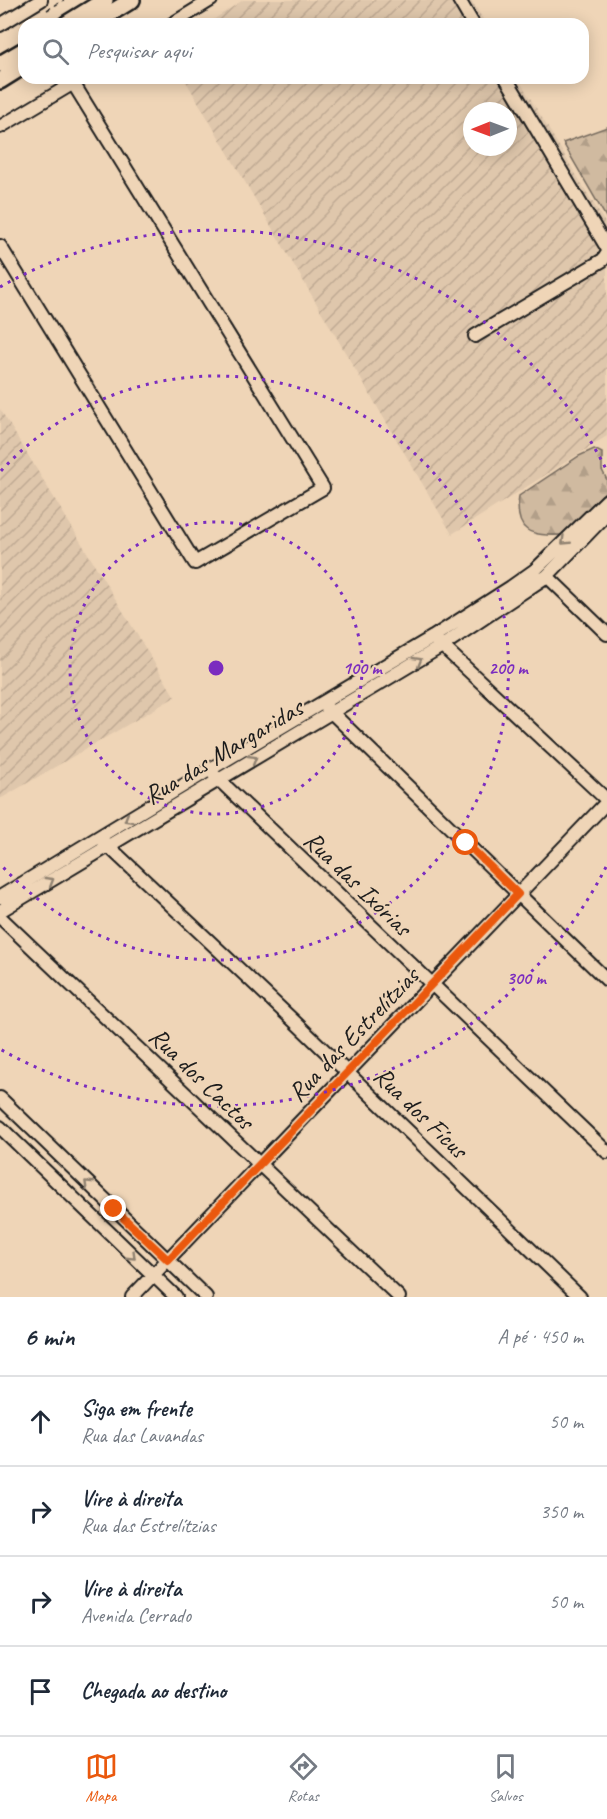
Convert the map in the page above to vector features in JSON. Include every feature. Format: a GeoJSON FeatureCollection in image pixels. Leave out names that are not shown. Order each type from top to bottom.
{"type":"FeatureCollection","features":[{"type":"Feature","properties":{"kind":"main road"},"geometry":{"type":"LineString","coordinates":[[87,12],[105,0]]}},
{"type":"Feature","properties":{"kind":"main road"},"geometry":{"type":"LineString","coordinates":[[87,12],[132,0]]}},
{"type":"Feature","properties":{"kind":"main road"},"geometry":{"type":"LineString","coordinates":[[0,64],[18,54]]}},
{"type":"Feature","properties":{"kind":"main road"},"geometry":{"type":"LineString","coordinates":[[0,81],[18,70]]}},
{"type":"Feature","properties":{"kind":"street"},"geometry":{"type":"LineString","coordinates":[[0,25],[41,0]]}},
{"type":"Feature","properties":{"kind":"street"},"geometry":{"type":"LineString","coordinates":[[182,18],[211,0]]}},
{"type":"Feature","properties":{"kind":"street"},"geometry":{"type":"LineString","coordinates":[[459,0],[470,18]]}},
{"type":"Feature","properties":{"kind":"street"},"geometry":{"type":"LineString","coordinates":[[0,127],[73,84]]}},
{"type":"Feature","properties":{"kind":"street"},"geometry":{"type":"LineString","coordinates":[[0,246],[195,563],[323,488],[80,84]]}},
{"type":"Feature","properties":{"kind":"street"},"geometry":{"type":"LineString","coordinates":[[510,84],[607,248]]}},
{"type":"Feature","properties":{"kind":"street"},"geometry":{"type":"LineString","coordinates":[[476,336],[603,260],[607,254]]}},
{"type":"Feature","properties":{"kind":"street","name":"Rua das Margaridas"},"geometry":{"type":"LineString","coordinates":[[0,911],[209,770],[433,637],[511,587],[535,570],[607,500]]}},
{"type":"Feature","properties":{"kind":"street","name":"Rua das Margaridas"},"geometry":{"type":"LineString","coordinates":[[0,897],[219,780],[442,646],[547,576],[607,514]]}},
{"type":"Feature","properties":{"kind":"street"},"geometry":{"type":"LineString","coordinates":[[547,576],[607,634]]}},
{"type":"Feature","properties":{"kind":"street"},"geometry":{"type":"LineString","coordinates":[[433,637],[607,801]]}},
{"type":"Feature","properties":{"kind":"street"},"geometry":{"type":"LineString","coordinates":[[322,702],[607,980]]}},
{"type":"Feature","properties":{"kind":"street","name":"Rua das Ixórias"},"geometry":{"type":"LineString","coordinates":[[209,770],[607,1152]]}},
{"type":"Feature","properties":{"kind":"street","name":"Rua das Estrelítzias"},"geometry":{"type":"LineString","coordinates":[[132,1297],[607,801]]}},
{"type":"Feature","properties":{"kind":"street","name":"Rua dos Fícus"},"geometry":{"type":"LineString","coordinates":[[104,842],[580,1297]]}},
{"type":"Feature","properties":{"kind":"street","name":"Rua dos Cactos"},"geometry":{"type":"LineString","coordinates":[[0,916],[399,1297]]}},
{"type":"Feature","properties":{"kind":"street"},"geometry":{"type":"LineString","coordinates":[[0,1098],[206,1297]]}},
{"type":"Feature","properties":{"kind":"street"},"geometry":{"type":"LineString","coordinates":[[0,1127],[176,1297]]}},
{"type":"Feature","properties":{"kind":"shaded area"},"geometry":{"type":"Polygon","coordinates":[[[243,0],[471,0],[482,18],[216,18],[243,0]]]}},
{"type":"Feature","properties":{"kind":"shaded area"},"geometry":{"type":"Polygon","coordinates":[[[188,84],[522,84],[607,226],[607,436],[452,534],[188,84]]]}},
{"type":"Feature","properties":{"kind":"shaded area"},"geometry":{"type":"Polygon","coordinates":[[[0,409],[175,697],[0,799],[0,409]]]}},
{"type":"Feature","properties":{"kind":"green space"},"geometry":{"type":"Polygon","coordinates":[[[607,127],[607,219],[563,143],[607,127]]]}},
{"type":"Feature","properties":{"kind":"green space"},"geometry":{"type":"Polygon","coordinates":[[[594,449],[602,453],[602,470],[607,480],[607,490],[562,535],[542,535],[527,530],[519,518],[519,496],[579,456],[594,449]]]}},
{"type":"Feature","properties":{"kind":"route"},"geometry":{"type":"LineString","coordinates":[[114,1209],[168,1260],[518,894],[466,843]]}}]}
